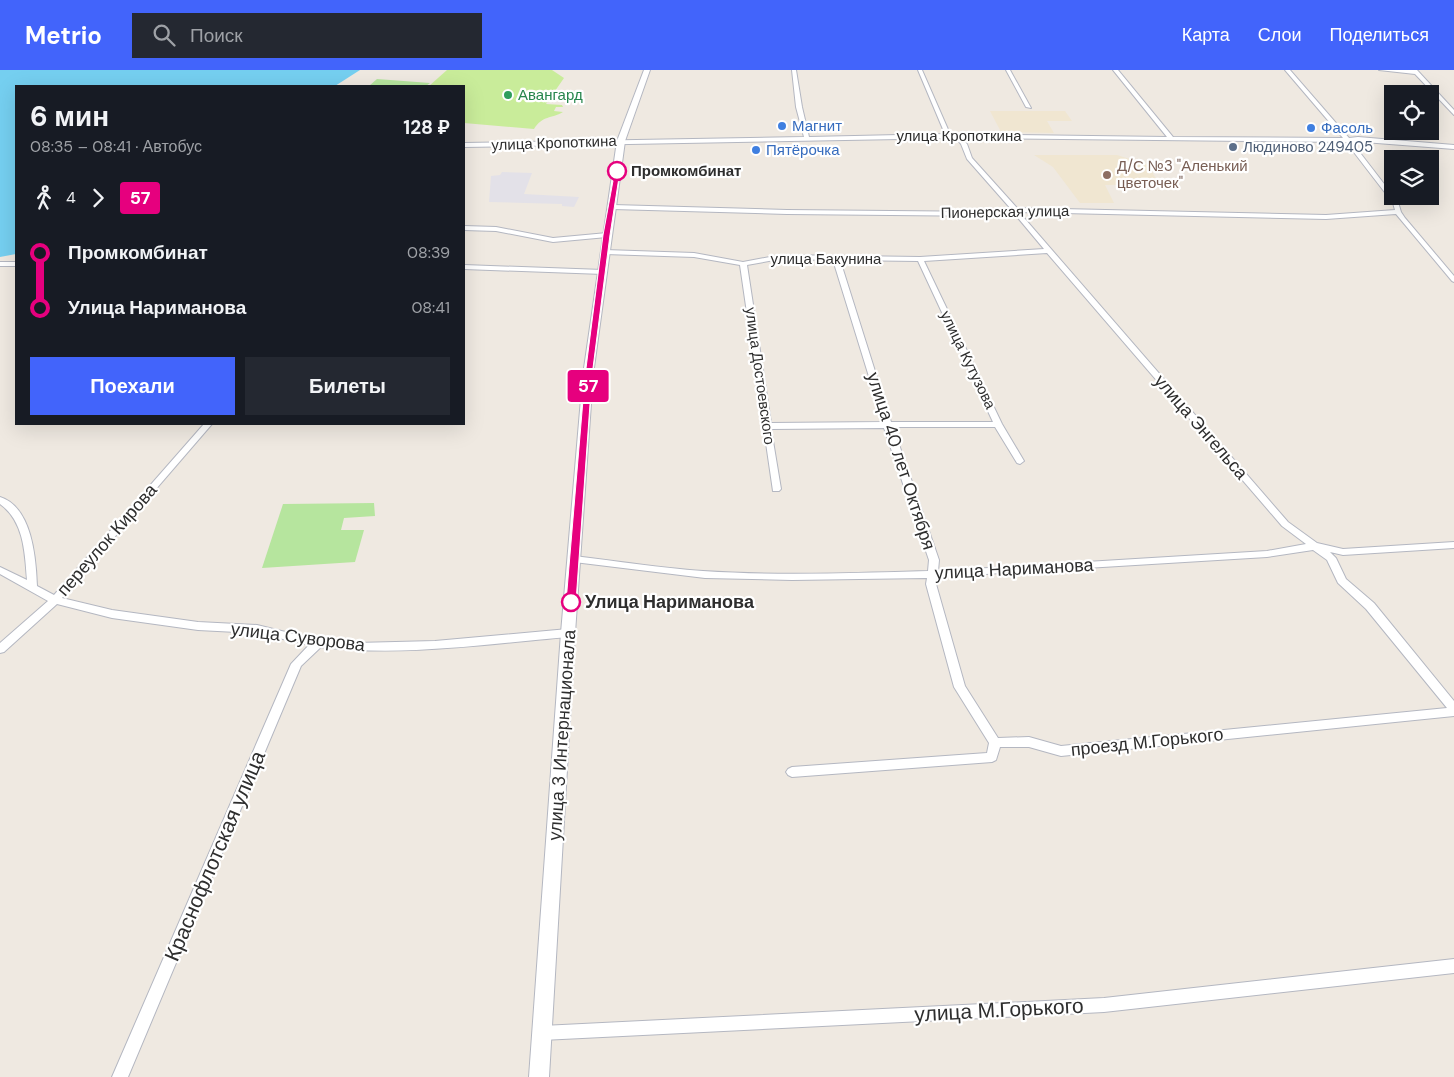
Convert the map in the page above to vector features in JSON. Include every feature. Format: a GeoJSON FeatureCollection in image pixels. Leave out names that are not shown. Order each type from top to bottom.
{"type":"FeatureCollection","features":[{"type":"Feature","properties":{"kind":"street","name":"улица 3 Интернационала"},"geometry":{"type":"LineString","coordinates":[[539,1077],[568,633],[588,376],[621,141],[647,70]]}},
{"type":"Feature","properties":{"kind":"street"},"geometry":{"type":"LineString","coordinates":[[794,70],[799,107],[806,138]]}},
{"type":"Feature","properties":{"kind":"street","name":"улица Энгельса"},"geometry":{"type":"LineString","coordinates":[[920,70],[952,136],[964,144],[968,158],[1016,210],[1017,214],[1285,524],[1331,558],[1342,581],[1370,606],[1454,711]]}},
{"type":"Feature","properties":{"kind":"street"},"geometry":{"type":"LineString","coordinates":[[1008,70],[1029,107]]}},
{"type":"Feature","properties":{"kind":"street"},"geometry":{"type":"LineString","coordinates":[[1115,70],[1171,138]]}},
{"type":"Feature","properties":{"kind":"street"},"geometry":{"type":"LineString","coordinates":[[1287,70],[1331,119],[1396,203],[1398,212],[1454,280]]}},
{"type":"Feature","properties":{"kind":"street"},"geometry":{"type":"LineString","coordinates":[[1381,70],[1416,71],[1454,113]]}},
{"type":"Feature","properties":{"kind":"street","name":"улица Кропоткина"},"geometry":{"type":"LineString","coordinates":[[465,145],[952,136],[1358,139],[1454,147]]}},
{"type":"Feature","properties":{"kind":"street","name":"Пионерская улица"},"geometry":{"type":"LineString","coordinates":[[612,207],[846,213],[994,214],[1016,210],[1326,217],[1398,212]]}},
{"type":"Feature","properties":{"kind":"street"},"geometry":{"type":"LineString","coordinates":[[465,228],[496,229],[553,240],[607,235]]}},
{"type":"Feature","properties":{"kind":"street","name":"улица Бакунина"},"geometry":{"type":"LineString","coordinates":[[605,252],[694,255],[743,264],[780,257],[920,259],[1049,251]]}},
{"type":"Feature","properties":{"kind":"street","name":"улица 40 лет Октября"},"geometry":{"type":"LineString","coordinates":[[836,259],[888,426],[934,560],[930,574],[930,584],[960,687],[995,743]]}},
{"type":"Feature","properties":{"kind":"street","name":"улица Кутузова"},"geometry":{"type":"LineString","coordinates":[[920,259],[998,424],[1020,461]]}},
{"type":"Feature","properties":{"kind":"street"},"geometry":{"type":"LineString","coordinates":[[0,264],[15,264]]}},
{"type":"Feature","properties":{"kind":"street","name":"улица Достоевского"},"geometry":{"type":"LineString","coordinates":[[743,264],[776,489]]}},
{"type":"Feature","properties":{"kind":"street"},"geometry":{"type":"LineString","coordinates":[[465,267],[603,272]]}},
{"type":"Feature","properties":{"kind":"street"},"geometry":{"type":"LineString","coordinates":[[768,426],[998,424]]}},
{"type":"Feature","properties":{"kind":"street","name":"переулок Кирова"},"geometry":{"type":"LineString","coordinates":[[0,650],[55,600],[207,425]]}},
{"type":"Feature","properties":{"kind":"street"},"geometry":{"type":"LineString","coordinates":[[0,500],[8,504],[22,523],[32,578],[32,588]]}},
{"type":"Feature","properties":{"kind":"street","name":"улица Нариманова"},"geometry":{"type":"LineString","coordinates":[[574,559],[723,575],[846,576],[930,574],[1267,554],[1316,546],[1343,552],[1454,545]]}},
{"type":"Feature","properties":{"kind":"street","name":"улица Суворова"},"geometry":{"type":"LineString","coordinates":[[0,570],[55,600],[112,614],[198,626],[257,629],[306,641],[356,647],[394,647],[568,633]]}},
{"type":"Feature","properties":{"kind":"street","name":"Краснофлотская улица"},"geometry":{"type":"LineString","coordinates":[[120,1077],[296,664],[319,642]]}},
{"type":"Feature","properties":{"kind":"street","name":"проезд М.Горького"},"geometry":{"type":"LineString","coordinates":[[995,743],[1029,742],[1061,751],[1454,711]]}},
{"type":"Feature","properties":{"kind":"street"},"geometry":{"type":"LineString","coordinates":[[792,772],[992,757],[995,743]]}},
{"type":"Feature","properties":{"kind":"street","name":"улица М.Горького"},"geometry":{"type":"LineString","coordinates":[[542,1033],[1104,1005],[1454,966]]}},
{"type":"Feature","properties":{"kind":"shaded area"},"geometry":{"type":"Polygon","coordinates":[[[990,111],[1065,111],[1072,121],[1047,121],[1054,133],[1001,132],[990,111]]]}},
{"type":"Feature","properties":{"kind":"shaded area","name":"Д/С №3 \"Аленький цветочек\""},"geometry":{"type":"Polygon","coordinates":[[[1034,155],[1117,155],[1148,165],[1159,184],[1105,185],[1114,203],[1080,203],[1053,167],[1034,155]]]}},
{"type":"Feature","properties":{"kind":"shaded area"},"geometry":{"type":"Polygon","coordinates":[[[502,172],[532,173],[524,194],[579,197],[574,207],[562,206],[562,204],[489,202],[491,176],[500,175],[502,172]]]}},
{"type":"Feature","properties":{"kind":"green space","name":"Авангард"},"geometry":{"type":"Polygon","coordinates":[[[447,70],[552,70],[564,78],[546,104],[562,105],[563,107],[556,107],[554,111],[563,112],[544,119],[534,129],[465,123],[465,85],[430,85],[447,70]]]}},
{"type":"Feature","properties":{"kind":"green space"},"geometry":{"type":"Polygon","coordinates":[[[377,79],[430,83],[427,85],[370,85],[377,79]]]}},
{"type":"Feature","properties":{"kind":"green space"},"geometry":{"type":"Polygon","coordinates":[[[374,503],[375,516],[344,518],[341,530],[364,530],[355,562],[262,568],[283,504],[374,503]]]}},
{"type":"Feature","properties":{"kind":"water"},"geometry":{"type":"Polygon","coordinates":[[[0,70],[360,70],[337,85],[15,85],[15,254],[0,257],[0,70]]]}},
{"type":"Feature","properties":{"kind":"bus line","name":"57"},"geometry":{"type":"LineString","coordinates":[[571,602],[588,376],[617,171]]}},
{"type":"Feature","properties":{"kind":"place","name":"Авангард"},"geometry":{"type":"Point","coordinates":[508,95]}},
{"type":"Feature","properties":{"kind":"place","name":"Магнит"},"geometry":{"type":"Point","coordinates":[782,126]}},
{"type":"Feature","properties":{"kind":"place","name":"Фасоль"},"geometry":{"type":"Point","coordinates":[1311,128]}},
{"type":"Feature","properties":{"kind":"place","name":"Людиново 249405"},"geometry":{"type":"Point","coordinates":[1233,147]}},
{"type":"Feature","properties":{"kind":"place","name":"Пятёрочка"},"geometry":{"type":"Point","coordinates":[756,150]}},
{"type":"Feature","properties":{"kind":"place","name":"Промкомбинат"},"geometry":{"type":"Point","coordinates":[617,171]}},
{"type":"Feature","properties":{"kind":"place","name":"Д/С №3 \"Аленький цветочек\""},"geometry":{"type":"Point","coordinates":[1107,175]}},
{"type":"Feature","properties":{"kind":"place","name":"Улица Нариманова"},"geometry":{"type":"Point","coordinates":[571,602]}}]}
